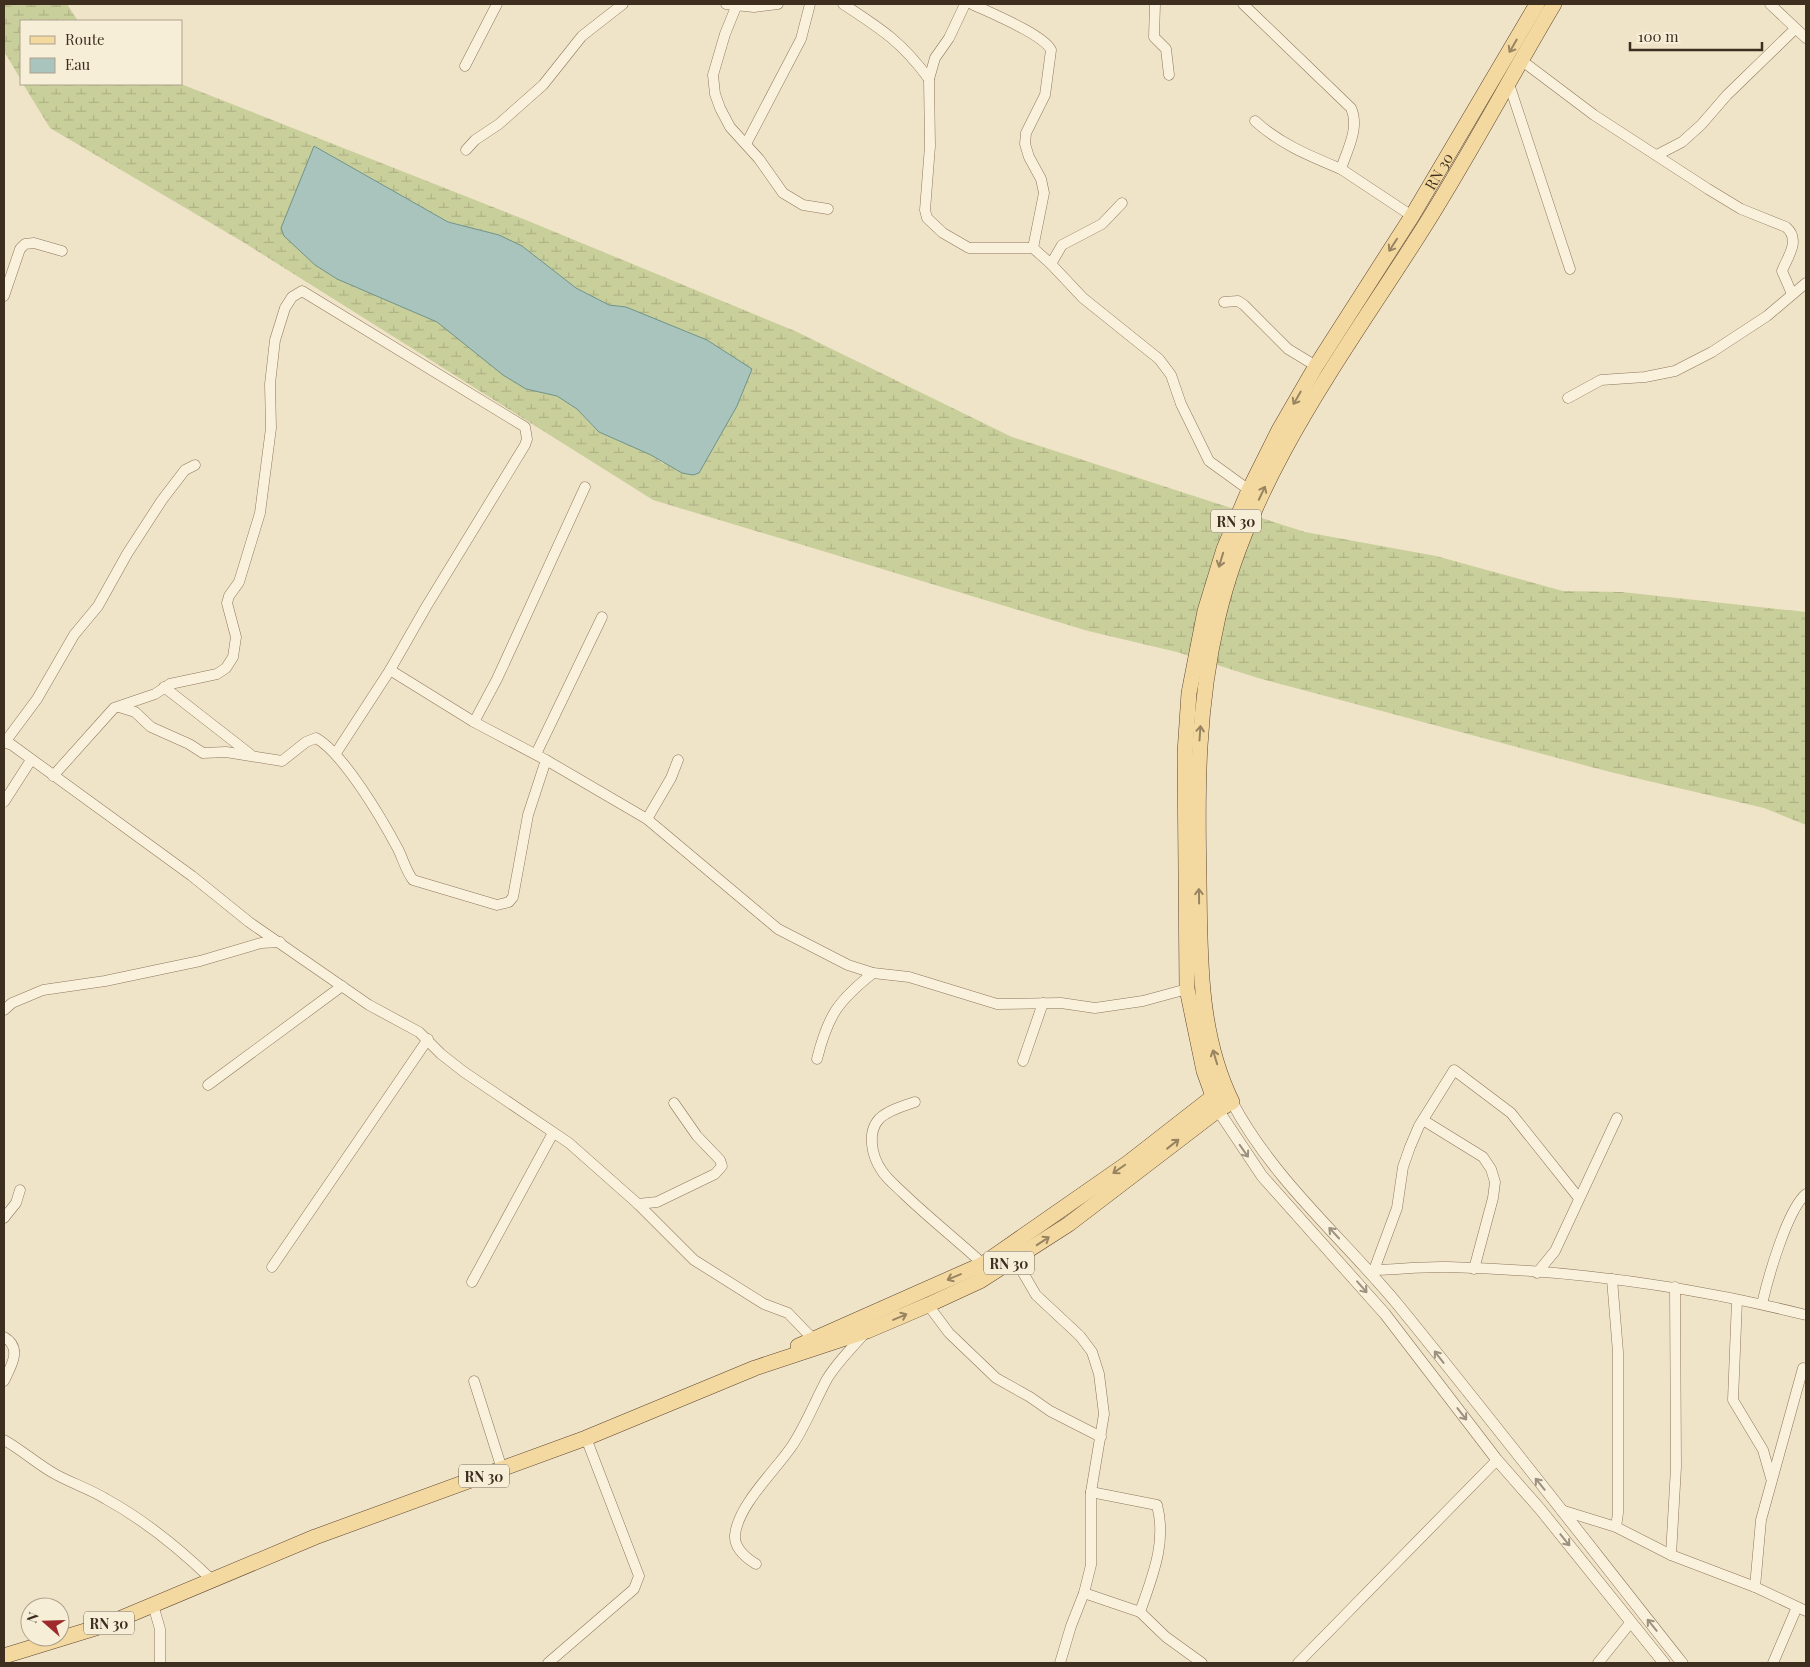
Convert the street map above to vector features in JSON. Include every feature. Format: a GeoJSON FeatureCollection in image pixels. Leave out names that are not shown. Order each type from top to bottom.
{"type":"FeatureCollection","features":[{"type":"Feature","properties":{"kind":"main road","name":"RN 30"},"geometry":{"type":"LineString","coordinates":[[1222,1099],[1204,1072],[1187,989],[1185,753],[1189,693],[1208,602],[1224,549],[1249,490],[1279,430],[1316,366],[1412,216],[1537,4]]}},
{"type":"Feature","properties":{"kind":"main road","name":"RN 30"},"geometry":{"type":"LineString","coordinates":[[1222,1099],[1201,986],[1198,753],[1202,696],[1219,614],[1237,554],[1261,494],[1290,437],[1427,222],[1554,4]]}},
{"type":"Feature","properties":{"kind":"main road","name":"RN 30"},"geometry":{"type":"LineString","coordinates":[[4,1656],[105,1625],[315,1537],[586,1438],[755,1368],[867,1331],[928,1305],[980,1281],[1069,1224],[1222,1099]]}},
{"type":"Feature","properties":{"kind":"main road","name":"RN 30"},"geometry":{"type":"LineString","coordinates":[[755,1368],[812,1338],[983,1264],[1128,1162],[1222,1099]]}},
{"type":"Feature","properties":{"kind":"street"},"geometry":{"type":"LineString","coordinates":[[465,66],[497,4]]}},
{"type":"Feature","properties":{"kind":"street"},"geometry":{"type":"LineString","coordinates":[[466,150],[475,140],[499,124],[543,85],[582,36],[623,4]]}},
{"type":"Feature","properties":{"kind":"street"},"geometry":{"type":"LineString","coordinates":[[778,4],[754,7],[731,5],[713,86],[720,108],[730,127],[746,144],[783,193],[803,204],[828,209]]}},
{"type":"Feature","properties":{"kind":"street"},"geometry":{"type":"LineString","coordinates":[[746,144],[802,39],[810,4]]}},
{"type":"Feature","properties":{"kind":"street"},"geometry":{"type":"LineString","coordinates":[[843,4],[886,32],[899,43],[929,79]]}},
{"type":"Feature","properties":{"kind":"street"},"geometry":{"type":"LineString","coordinates":[[965,4],[949,38],[935,58],[929,79],[931,122],[925,210],[927,218],[942,233],[969,248],[1033,248],[1083,298],[1159,359],[1171,375],[1181,404],[1209,461],[1249,490]]}},
{"type":"Feature","properties":{"kind":"street"},"geometry":{"type":"LineString","coordinates":[[972,4],[1038,36],[1048,44],[1051,50],[1045,95],[1026,133],[1025,144],[1029,157],[1041,179],[1044,193],[1033,248]]}},
{"type":"Feature","properties":{"kind":"street"},"geometry":{"type":"LineString","coordinates":[[1154,4],[1154,37],[1166,49],[1170,75]]}},
{"type":"Feature","properties":{"kind":"street"},"geometry":{"type":"LineString","coordinates":[[1243,4],[1351,108],[1356,117],[1355,126],[1341,170]]}},
{"type":"Feature","properties":{"kind":"street"},"geometry":{"type":"LineString","coordinates":[[1770,4],[1806,38]]}},
{"type":"Feature","properties":{"kind":"street"},"geometry":{"type":"LineString","coordinates":[[1657,155],[1682,142],[1700,126],[1727,95],[1795,29]]}},
{"type":"Feature","properties":{"kind":"street"},"geometry":{"type":"LineString","coordinates":[[1521,60],[1594,115],[1741,209],[1786,227],[1792,232],[1794,239],[1793,247],[1782,271],[1792,294]]}},
{"type":"Feature","properties":{"kind":"street"},"geometry":{"type":"LineString","coordinates":[[1508,84],[1570,269]]}},
{"type":"Feature","properties":{"kind":"street"},"geometry":{"type":"LineString","coordinates":[[1255,121],[1268,133],[1295,150],[1341,170],[1412,216]]}},
{"type":"Feature","properties":{"kind":"street"},"geometry":{"type":"LineString","coordinates":[[1051,264],[1062,245],[1102,224],[1122,203]]}},
{"type":"Feature","properties":{"kind":"street"},"geometry":{"type":"LineString","coordinates":[[4,296],[20,249],[25,244],[34,243],[62,251]]}},
{"type":"Feature","properties":{"kind":"street"},"geometry":{"type":"LineString","coordinates":[[1568,398],[1601,380],[1645,377],[1675,371],[1712,352],[1767,316],[1806,283]]}},
{"type":"Feature","properties":{"kind":"street"},"geometry":{"type":"LineString","coordinates":[[53,776],[111,711],[155,694],[183,680],[217,674],[226,668],[233,657],[236,637],[227,603],[229,596],[239,582],[260,513],[271,428],[270,384],[275,340],[285,308],[292,297],[302,291],[525,427],[527,433],[525,445],[520,454],[426,607],[390,670],[336,753]]}},
{"type":"Feature","properties":{"kind":"street"},"geometry":{"type":"LineString","coordinates":[[1224,302],[1238,302],[1244,305],[1288,349],[1316,366]]}},
{"type":"Feature","properties":{"kind":"street"},"geometry":{"type":"LineString","coordinates":[[195,465],[185,470],[167,492],[127,554],[98,606],[74,635],[38,699],[4,742],[160,852],[236,912],[369,1005],[428,1039],[441,1054],[464,1072],[586,1156],[694,1260],[764,1304],[788,1312],[812,1338]]}},
{"type":"Feature","properties":{"kind":"street"},"geometry":{"type":"LineString","coordinates":[[474,722],[497,679],[585,487]]}},
{"type":"Feature","properties":{"kind":"street"},"geometry":{"type":"LineString","coordinates":[[536,754],[602,618]]}},
{"type":"Feature","properties":{"kind":"street"},"geometry":{"type":"LineString","coordinates":[[390,670],[474,722],[536,754],[647,820],[778,929],[833,958],[873,972],[909,976],[997,1004],[1061,1003],[1095,1008],[1143,1001],[1187,989]]}},
{"type":"Feature","properties":{"kind":"street"},"geometry":{"type":"LineString","coordinates":[[164,688],[250,754]]}},
{"type":"Feature","properties":{"kind":"street"},"geometry":{"type":"LineString","coordinates":[[119,707],[135,712],[151,727],[203,753],[250,754],[282,761],[306,742],[316,738],[336,753],[392,840],[413,880],[497,905],[508,902],[513,897],[528,815],[546,760]]}},
{"type":"Feature","properties":{"kind":"street"},"geometry":{"type":"LineString","coordinates":[[4,802],[31,760]]}},
{"type":"Feature","properties":{"kind":"street"},"geometry":{"type":"LineString","coordinates":[[647,820],[672,778],[678,760]]}},
{"type":"Feature","properties":{"kind":"street"},"geometry":{"type":"LineString","coordinates":[[4,1010],[12,1003],[43,990],[105,981],[200,961],[256,944],[280,942]]}},
{"type":"Feature","properties":{"kind":"street"},"geometry":{"type":"LineString","coordinates":[[817,1059],[828,1021],[839,1004],[873,972]]}},
{"type":"Feature","properties":{"kind":"street"},"geometry":{"type":"LineString","coordinates":[[208,1085],[342,986]]}},
{"type":"Feature","properties":{"kind":"street"},"geometry":{"type":"LineString","coordinates":[[1023,1060],[1043,1003]]}},
{"type":"Feature","properties":{"kind":"street"},"geometry":{"type":"LineString","coordinates":[[272,1267],[428,1039]]}},
{"type":"Feature","properties":{"kind":"street"},"geometry":{"type":"LineString","coordinates":[[1371,1270],[1397,1208],[1408,1154],[1423,1120],[1454,1070],[1510,1113],[1578,1197]]}},
{"type":"Feature","properties":{"kind":"street"},"geometry":{"type":"LineString","coordinates":[[1222,1099],[1245,1126],[1274,1167],[1371,1270],[1682,1663]]}},
{"type":"Feature","properties":{"kind":"street"},"geometry":{"type":"LineString","coordinates":[[1222,1099],[1262,1176],[1385,1314],[1497,1460],[1540,1509],[1664,1663]]}},
{"type":"Feature","properties":{"kind":"street"},"geometry":{"type":"LineString","coordinates":[[914,1102],[880,1118],[873,1129],[871,1137],[877,1162],[883,1173],[916,1206],[983,1264]]}},
{"type":"Feature","properties":{"kind":"street"},"geometry":{"type":"LineString","coordinates":[[638,1204],[657,1202],[715,1174],[720,1171],[722,1166],[720,1160],[697,1136],[674,1103]]}},
{"type":"Feature","properties":{"kind":"street"},"geometry":{"type":"LineString","coordinates":[[1536,1273],[1555,1251],[1578,1197],[1617,1118]]}},
{"type":"Feature","properties":{"kind":"street"},"geometry":{"type":"LineString","coordinates":[[1423,1120],[1483,1157],[1495,1182],[1493,1198],[1474,1269]]}},
{"type":"Feature","properties":{"kind":"street"},"geometry":{"type":"LineString","coordinates":[[472,1282],[553,1133]]}},
{"type":"Feature","properties":{"kind":"street"},"geometry":{"type":"LineString","coordinates":[[4,1218],[16,1203],[20,1190]]}},
{"type":"Feature","properties":{"kind":"street"},"geometry":{"type":"LineString","coordinates":[[1762,1304],[1767,1282],[1789,1222],[1801,1198],[1806,1194]]}},
{"type":"Feature","properties":{"kind":"street"},"geometry":{"type":"LineString","coordinates":[[654,1221],[657,1202]]}},
{"type":"Feature","properties":{"kind":"street"},"geometry":{"type":"LineString","coordinates":[[1015,1259],[1036,1295],[1080,1336],[1092,1352],[1099,1374],[1104,1414],[1091,1492],[1092,1548],[1084,1594],[1071,1626],[1060,1663]]}},
{"type":"Feature","properties":{"kind":"street"},"geometry":{"type":"LineString","coordinates":[[1371,1270],[1447,1267],[1612,1279],[1675,1287],[1762,1304],[1806,1315]]}},
{"type":"Feature","properties":{"kind":"street"},"geometry":{"type":"LineString","coordinates":[[1612,1279],[1618,1352],[1618,1514],[1616,1527]]}},
{"type":"Feature","properties":{"kind":"street"},"geometry":{"type":"LineString","coordinates":[[1671,1555],[1676,1466],[1675,1287]]}},
{"type":"Feature","properties":{"kind":"street"},"geometry":{"type":"LineString","coordinates":[[1737,1300],[1734,1400],[1763,1450],[1771,1478]]}},
{"type":"Feature","properties":{"kind":"street"},"geometry":{"type":"LineString","coordinates":[[928,1305],[949,1333],[996,1378],[1030,1397],[1050,1411],[1101,1437]]}},
{"type":"Feature","properties":{"kind":"street"},"geometry":{"type":"LineString","coordinates":[[756,1564],[746,1558],[739,1548],[735,1538],[737,1525],[751,1500],[792,1447],[841,1359],[867,1331]]}},
{"type":"Feature","properties":{"kind":"street"},"geometry":{"type":"LineString","coordinates":[[4,1338],[14,1345],[16,1350],[4,1381]]}},
{"type":"Feature","properties":{"kind":"street"},"geometry":{"type":"LineString","coordinates":[[1756,1587],[1761,1520],[1771,1478],[1803,1368]]}},
{"type":"Feature","properties":{"kind":"street"},"geometry":{"type":"LineString","coordinates":[[474,1380],[502,1469]]}},
{"type":"Feature","properties":{"kind":"street"},"geometry":{"type":"LineString","coordinates":[[548,1663],[634,1588],[639,1576],[586,1438]]}},
{"type":"Feature","properties":{"kind":"street"},"geometry":{"type":"LineString","coordinates":[[4,1440],[28,1454],[52,1472],[93,1491],[149,1525],[178,1548],[212,1580]]}},
{"type":"Feature","properties":{"kind":"street"},"geometry":{"type":"LineString","coordinates":[[1298,1663],[1497,1460]]}},
{"type":"Feature","properties":{"kind":"street"},"geometry":{"type":"LineString","coordinates":[[1091,1492],[1157,1505],[1162,1523],[1161,1539],[1140,1612]]}},
{"type":"Feature","properties":{"kind":"street"},"geometry":{"type":"LineString","coordinates":[[1561,1510],[1616,1527],[1671,1555],[1756,1587],[1802,1609],[1773,1663]]}},
{"type":"Feature","properties":{"kind":"street"},"geometry":{"type":"LineString","coordinates":[[1084,1594],[1140,1612],[1166,1638],[1202,1663]]}},
{"type":"Feature","properties":{"kind":"street"},"geometry":{"type":"LineString","coordinates":[[153,1605],[160,1629],[160,1663]]}},
{"type":"Feature","properties":{"kind":"street"},"geometry":{"type":"LineString","coordinates":[[1598,1663],[1631,1622]]}},
{"type":"Feature","properties":{"kind":"green space"},"geometry":{"type":"Polygon","coordinates":[[[4,4],[67,4],[77,20],[20,20],[20,78],[4,51],[4,4]]]}},
{"type":"Feature","properties":{"kind":"green space"},"geometry":{"type":"Polygon","coordinates":[[[182,84],[521,218],[795,331],[1012,437],[1305,532],[1436,556],[1563,591],[1622,592],[1806,612],[1806,825],[1764,808],[1610,772],[1258,678],[1177,652],[1088,631],[653,500],[243,242],[50,128],[24,85],[182,84]],[[314,146],[315,265],[337,279],[437,322],[526,389],[557,396],[577,409],[599,432],[651,455],[664,464],[626,307],[609,305],[576,288],[522,246],[499,235],[448,222],[314,146]]]}},
{"type":"Feature","properties":{"kind":"water"},"geometry":{"type":"Polygon","coordinates":[[[314,146],[448,222],[499,235],[522,246],[576,288],[609,305],[626,307],[707,340],[752,369],[737,406],[699,473],[693,475],[682,473],[651,455],[599,432],[577,409],[557,396],[526,389],[503,375],[437,322],[337,279],[315,265],[284,236],[281,228],[314,146]]]}}]}
